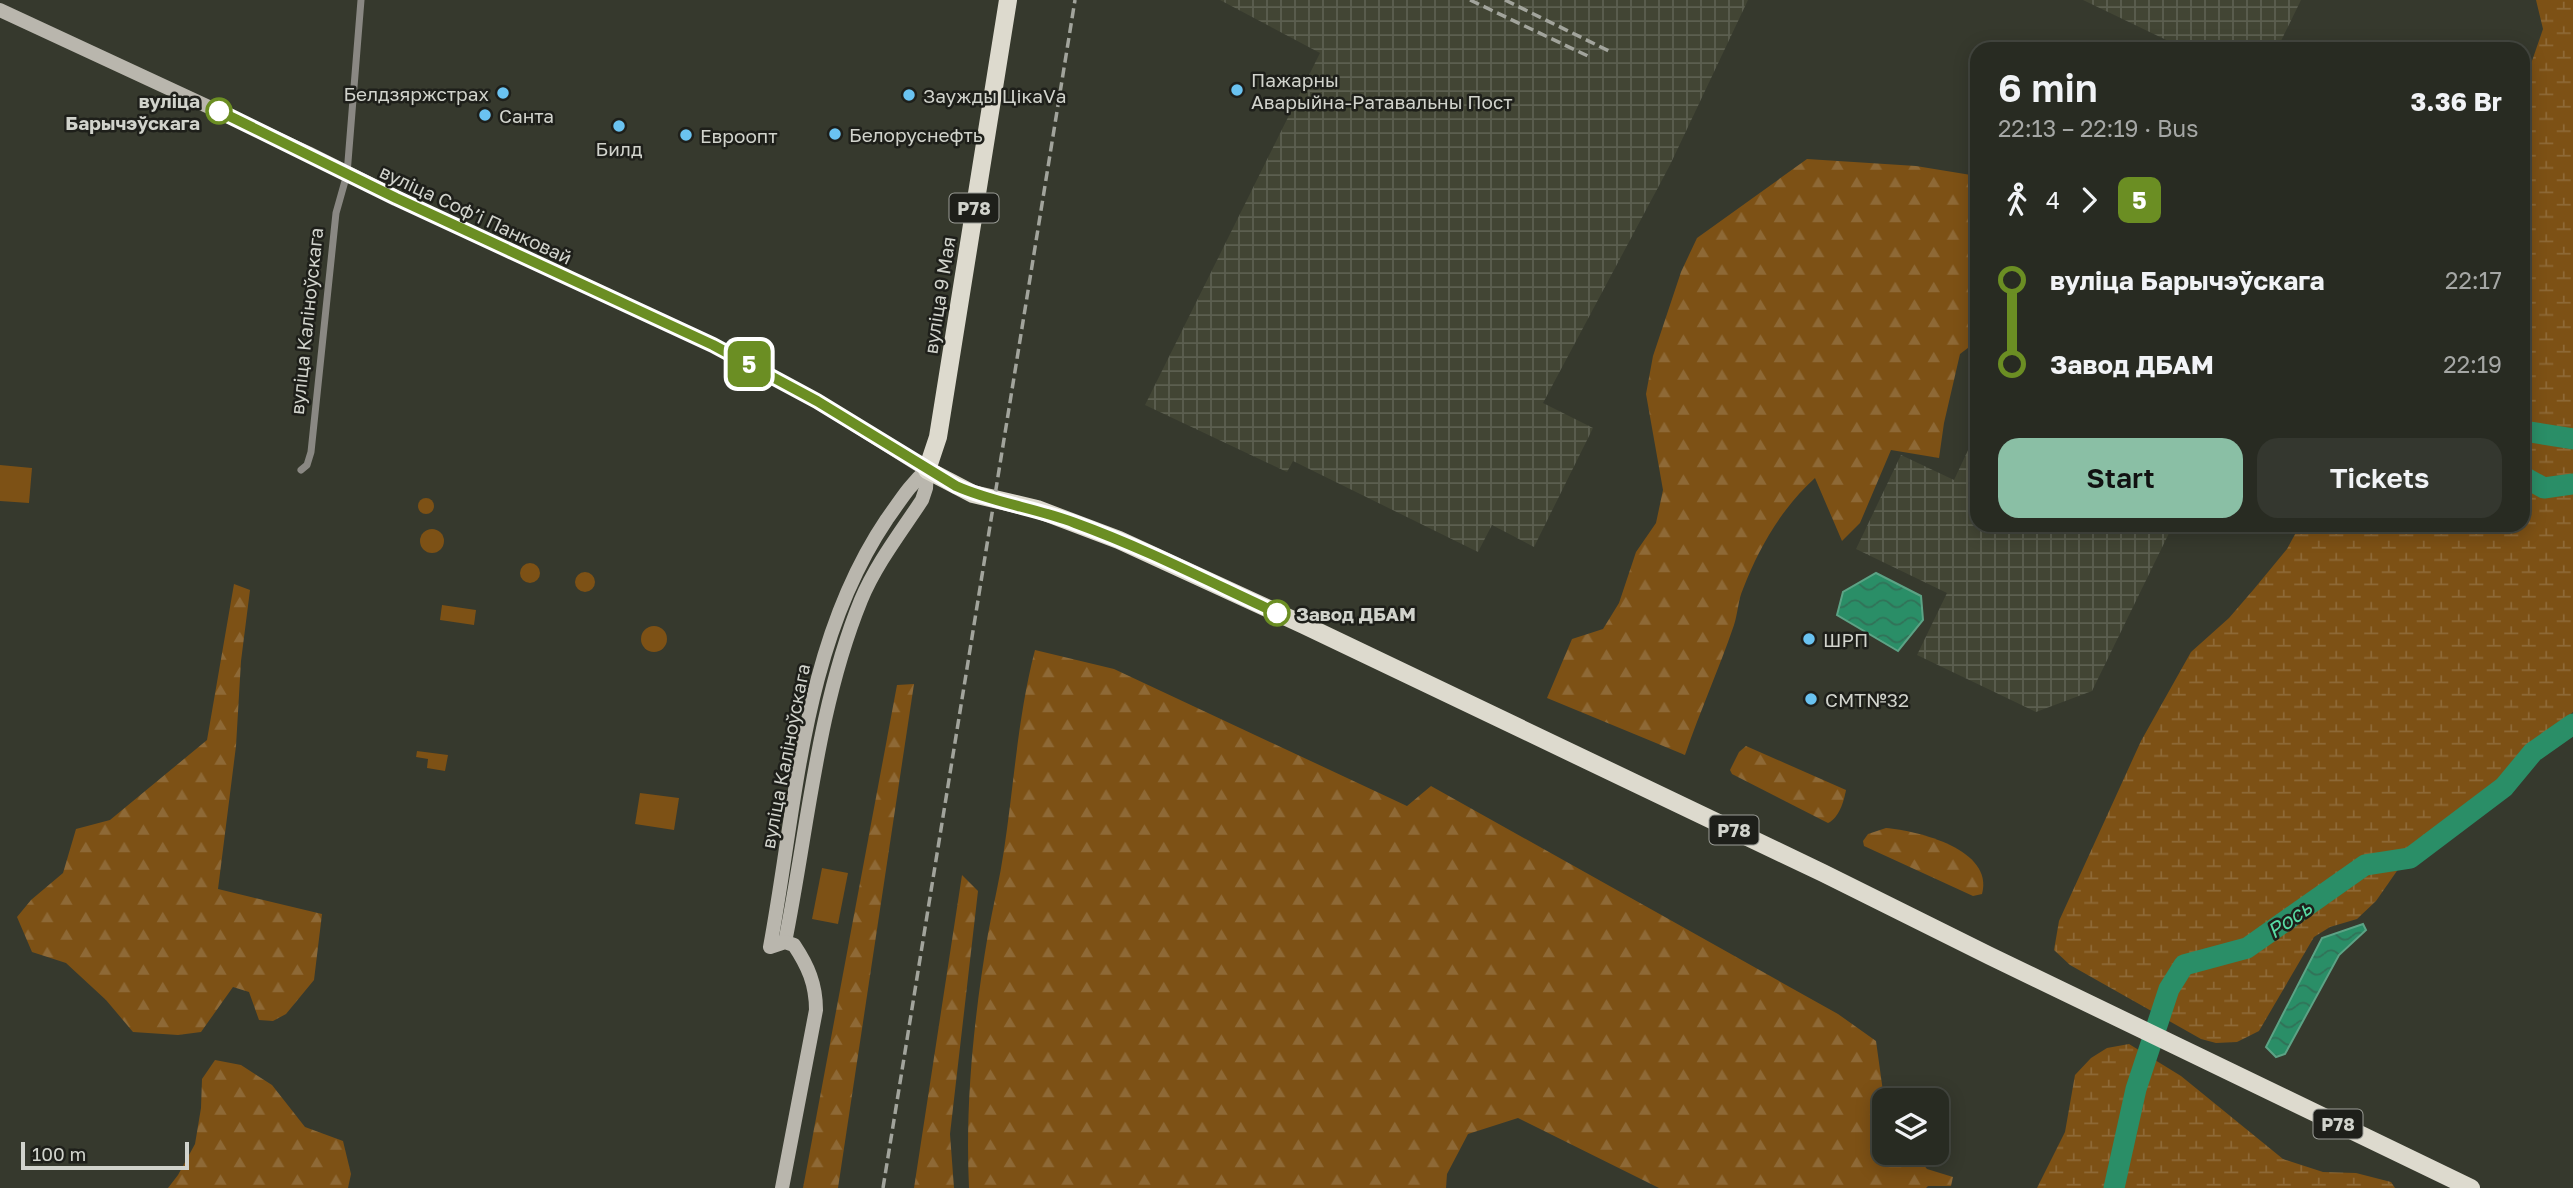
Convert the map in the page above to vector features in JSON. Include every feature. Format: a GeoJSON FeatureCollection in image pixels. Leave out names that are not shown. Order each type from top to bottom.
{"type":"FeatureCollection","features":[{"type":"Feature","properties":{"kind":"main road","name":"вуліца 9 Мая"},"geometry":{"type":"LineString","coordinates":[[927,470],[938,437],[1008,0]]}},
{"type":"Feature","properties":{"kind":"main road","name":"Р78"},"geometry":{"type":"LineString","coordinates":[[927,470],[973,494],[1037,509],[1143,551],[1304,625],[1823,873],[2471,1188]]}},
{"type":"Feature","properties":{"kind":"street"},"geometry":{"type":"LineString","coordinates":[[347,173],[361,0]]}},
{"type":"Feature","properties":{"kind":"street","name":"вуліца Софʼі Панковай"},"geometry":{"type":"LineString","coordinates":[[0,10],[444,221],[713,345],[817,401],[927,470]]}},
{"type":"Feature","properties":{"kind":"street","name":"вуліца Каліноўскага"},"geometry":{"type":"LineString","coordinates":[[300,470],[307,465],[311,452],[336,213],[347,173]]}},
{"type":"Feature","properties":{"kind":"street","name":"вуліца Каліноўскага"},"geometry":{"type":"LineString","coordinates":[[927,470],[922,500],[872,578],[842,653],[830,696],[785,942],[770,947],[813,693],[827,645],[845,595],[873,540],[914,481],[927,470]]}},
{"type":"Feature","properties":{"kind":"street"},"geometry":{"type":"LineString","coordinates":[[782,1188],[816,1010],[816,990],[808,967],[794,945],[785,942]]}},
{"type":"Feature","properties":{"kind":"shaded area"},"geometry":{"type":"Polygon","coordinates":[[[1220,0],[1748,0],[1670,165],[1543,403],[1593,428],[1534,547],[1492,525],[1478,552],[1293,461],[1287,472],[1145,405],[1320,53],[1220,0]]]}},
{"type":"Feature","properties":{"kind":"shaded area"},"geometry":{"type":"Polygon","coordinates":[[[2083,0],[2301,0],[2280,42],[2170,42],[2083,0]]]}},
{"type":"Feature","properties":{"kind":"shaded area"},"geometry":{"type":"Polygon","coordinates":[[[1970,446],[1970,532],[2170,532],[2092,691],[2036,712],[1917,655],[1947,593],[1856,549],[1901,455],[1954,480],[1970,446]]]}},
{"type":"Feature","properties":{"kind":"green space"},"geometry":{"type":"Polygon","coordinates":[[[2536,0],[2573,0],[2573,712],[2517,760],[2492,786],[2415,845],[2376,901],[2357,919],[2330,927],[2314,937],[2259,1031],[2237,1042],[2216,1043],[2201,1039],[2070,965],[2054,950],[2059,921],[2141,741],[2191,652],[2229,618],[2287,549],[2296,532],[2530,532],[2530,67],[2543,29],[2536,0]]]}},
{"type":"Feature","properties":{"kind":"green space"},"geometry":{"type":"Polygon","coordinates":[[[1807,159],[1916,166],[1970,175],[1970,346],[1960,354],[1939,458],[1891,450],[1860,523],[1842,541],[1815,478],[1792,502],[1756,558],[1685,755],[1547,698],[1572,639],[1603,629],[1619,603],[1636,552],[1656,523],[1663,490],[1646,394],[1653,356],[1681,272],[1697,238],[1807,159]]]}},
{"type":"Feature","properties":{"kind":"green space"},"geometry":{"type":"Polygon","coordinates":[[[0,465],[32,468],[29,503],[0,501],[0,465]]]}},
{"type":"Feature","properties":{"kind":"green space"},"geometry":{"type":"Polygon","coordinates":[[[426,498],[432,500],[432,512],[426,514],[420,512],[418,506],[420,500],[426,498]]]}},
{"type":"Feature","properties":{"kind":"green space"},"geometry":{"type":"Polygon","coordinates":[[[432,529],[441,532],[444,541],[441,550],[432,553],[423,550],[420,541],[423,532],[432,529]]]}},
{"type":"Feature","properties":{"kind":"green space"},"geometry":{"type":"Polygon","coordinates":[[[530,563],[537,566],[540,573],[537,580],[530,583],[523,580],[520,573],[523,566],[530,563]]]}},
{"type":"Feature","properties":{"kind":"green space"},"geometry":{"type":"Polygon","coordinates":[[[585,572],[592,575],[595,582],[592,589],[585,592],[578,589],[575,582],[578,575],[585,572]]]}},
{"type":"Feature","properties":{"kind":"green space"},"geometry":{"type":"Polygon","coordinates":[[[234,584],[250,590],[241,661],[236,746],[218,889],[322,914],[314,980],[286,1014],[273,1021],[259,1020],[249,992],[233,987],[201,1032],[178,1035],[133,1032],[106,1000],[66,963],[32,952],[17,917],[31,900],[63,873],[76,829],[110,820],[207,740],[234,584]]]}},
{"type":"Feature","properties":{"kind":"green space"},"geometry":{"type":"Polygon","coordinates":[[[442,605],[476,610],[474,625],[440,620],[442,605]]]}},
{"type":"Feature","properties":{"kind":"green space"},"geometry":{"type":"Polygon","coordinates":[[[654,626],[663,630],[667,639],[663,648],[654,652],[645,648],[641,639],[645,630],[654,626]]]}},
{"type":"Feature","properties":{"kind":"green space"},"geometry":{"type":"Polygon","coordinates":[[[1035,650],[1114,669],[1407,806],[1431,786],[1838,1014],[1876,1041],[1883,1088],[1872,1088],[1872,1165],[1924,1165],[1927,1169],[1953,1177],[1951,1186],[1659,1188],[1518,1118],[1468,1134],[1447,1174],[1446,1188],[969,1188],[970,1092],[979,997],[1004,850],[1024,699],[1035,650]]]}},
{"type":"Feature","properties":{"kind":"green space"},"geometry":{"type":"Polygon","coordinates":[[[914,684],[838,1188],[803,1188],[897,685],[914,684]]]}},
{"type":"Feature","properties":{"kind":"green space"},"geometry":{"type":"Polygon","coordinates":[[[1746,746],[1846,790],[1835,817],[1828,823],[1732,774],[1730,770],[1739,752],[1746,746]]]}},
{"type":"Feature","properties":{"kind":"green space"},"geometry":{"type":"Polygon","coordinates":[[[417,751],[448,755],[445,771],[427,768],[428,759],[416,757],[417,751]]]}},
{"type":"Feature","properties":{"kind":"green space"},"geometry":{"type":"Polygon","coordinates":[[[640,793],[679,798],[674,830],[635,824],[640,793]]]}},
{"type":"Feature","properties":{"kind":"green space"},"geometry":{"type":"Polygon","coordinates":[[[1886,828],[1934,838],[1965,854],[1977,865],[1983,878],[1982,894],[1973,896],[1864,846],[1863,841],[1868,834],[1886,828]]]}},
{"type":"Feature","properties":{"kind":"green space"},"geometry":{"type":"Polygon","coordinates":[[[822,868],[848,873],[838,924],[812,919],[822,868]]]}},
{"type":"Feature","properties":{"kind":"green space"},"geometry":{"type":"Polygon","coordinates":[[[962,875],[978,891],[950,1134],[954,1188],[914,1188],[962,875]]]}},
{"type":"Feature","properties":{"kind":"green space"},"geometry":{"type":"Polygon","coordinates":[[[2129,1044],[2181,1076],[2283,1159],[2323,1172],[2356,1173],[2391,1182],[2395,1188],[2037,1188],[2065,1132],[2075,1075],[2091,1058],[2107,1048],[2129,1044]]]}},
{"type":"Feature","properties":{"kind":"green space"},"geometry":{"type":"Polygon","coordinates":[[[215,1060],[241,1065],[272,1085],[305,1127],[343,1141],[351,1174],[348,1188],[168,1188],[195,1144],[201,1108],[202,1079],[215,1060]]]}},
{"type":"Feature","properties":{"kind":"water"},"geometry":{"type":"Polygon","coordinates":[[[1876,573],[1921,596],[1923,620],[1898,651],[1837,615],[1843,592],[1876,573]]]}},
{"type":"Feature","properties":{"kind":"water"},"geometry":{"type":"Polygon","coordinates":[[[2363,924],[2366,930],[2339,955],[2285,1054],[2276,1057],[2266,1047],[2322,938],[2363,924]]]}},
{"type":"Feature","properties":{"kind":"waterway","name":"Рось"},"geometry":{"type":"LineString","coordinates":[[2530,432],[2573,439]]}},
{"type":"Feature","properties":{"kind":"waterway","name":"Рось"},"geometry":{"type":"LineString","coordinates":[[2530,480],[2544,488],[2573,484]]}},
{"type":"Feature","properties":{"kind":"waterway","name":"Рось"},"geometry":{"type":"LineString","coordinates":[[2114,1188],[2136,1089],[2169,989],[2184,965],[2247,948],[2365,865],[2410,858],[2504,787],[2533,752],[2573,724]]}},
{"type":"Feature","properties":{"kind":"railway"},"geometry":{"type":"LineString","coordinates":[[883,1188],[1075,0]]}},
{"type":"Feature","properties":{"kind":"railway"},"geometry":{"type":"LineString","coordinates":[[1470,0],[1590,57]]}},
{"type":"Feature","properties":{"kind":"railway"},"geometry":{"type":"LineString","coordinates":[[1505,0],[1611,52]]}},
{"type":"Feature","properties":{"kind":"bus line","name":"5"},"geometry":{"type":"LineString","coordinates":[[219,111],[379,190],[713,345],[817,401],[956,486],[973,494],[1037,509],[1119,540],[1277,613]]}},
{"type":"Feature","properties":{"kind":"place","name":"Пажарны Аварыйна-Ратавальны Пост"},"geometry":{"type":"Point","coordinates":[1237,90]}},
{"type":"Feature","properties":{"kind":"place","name":"Белдзяржстрах"},"geometry":{"type":"Point","coordinates":[503,93]}},
{"type":"Feature","properties":{"kind":"place","name":"Заужды ЦікаVа"},"geometry":{"type":"Point","coordinates":[909,95]}},
{"type":"Feature","properties":{"kind":"place","name":"вуліца Барычэўскага"},"geometry":{"type":"Point","coordinates":[219,111]}},
{"type":"Feature","properties":{"kind":"place","name":"Санта"},"geometry":{"type":"Point","coordinates":[485,115]}},
{"type":"Feature","properties":{"kind":"place","name":"Билд"},"geometry":{"type":"Point","coordinates":[619,126]}},
{"type":"Feature","properties":{"kind":"place","name":"Белоруснефть"},"geometry":{"type":"Point","coordinates":[835,134]}},
{"type":"Feature","properties":{"kind":"place","name":"Евроопт"},"geometry":{"type":"Point","coordinates":[686,135]}},
{"type":"Feature","properties":{"kind":"place","name":"Завод ДБАМ"},"geometry":{"type":"Point","coordinates":[1277,613]}},
{"type":"Feature","properties":{"kind":"place","name":"ШРП"},"geometry":{"type":"Point","coordinates":[1809,639]}},
{"type":"Feature","properties":{"kind":"place","name":"СМТ№32"},"geometry":{"type":"Point","coordinates":[1811,699]}}]}
